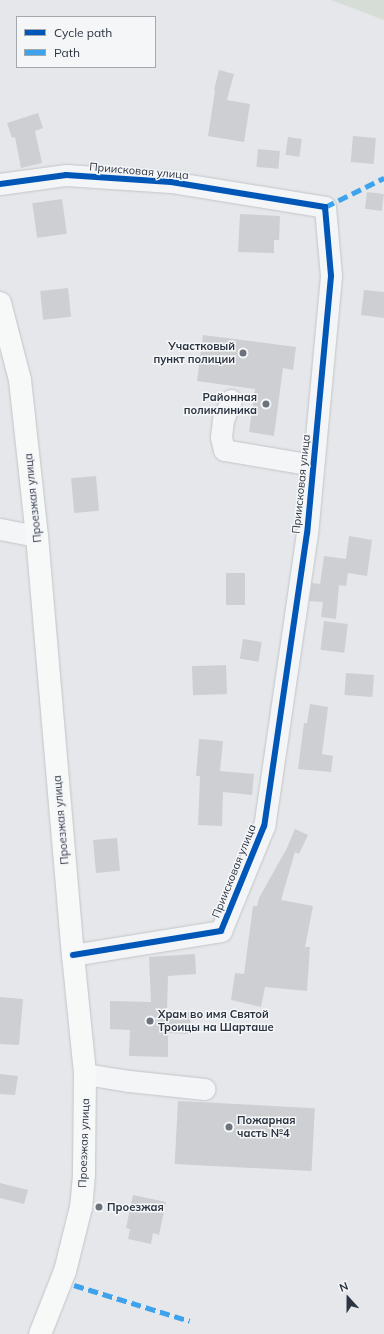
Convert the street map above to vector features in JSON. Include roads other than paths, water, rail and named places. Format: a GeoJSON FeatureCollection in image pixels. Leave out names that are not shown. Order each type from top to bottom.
{"type":"FeatureCollection","features":[{"type":"Feature","properties":{"kind":"main road","name":"Проезжая улица"},"geometry":{"type":"LineString","coordinates":[[0,303],[20,380],[38,536],[73,955],[85,1074],[84,1175],[81,1207],[65,1271],[40,1334]]}},
{"type":"Feature","properties":{"kind":"street","name":"Приисковая улица"},"geometry":{"type":"LineString","coordinates":[[0,184],[66,174],[171,182],[325,207],[331,276],[307,533],[264,826],[221,931],[73,955]]}},
{"type":"Feature","properties":{"kind":"street"},"geometry":{"type":"LineString","coordinates":[[231,400],[224,420],[221,437],[224,450],[313,465]]}},
{"type":"Feature","properties":{"kind":"street"},"geometry":{"type":"LineString","coordinates":[[0,530],[38,536]]}},
{"type":"Feature","properties":{"kind":"street"},"geometry":{"type":"LineString","coordinates":[[85,1074],[129,1081],[205,1089]]}},
{"type":"Feature","properties":{"kind":"place","name":"Участковый пункт полиции"},"geometry":{"type":"Point","coordinates":[243,353]}},
{"type":"Feature","properties":{"kind":"place","name":"Районная поликлиника"},"geometry":{"type":"Point","coordinates":[266,404]}},
{"type":"Feature","properties":{"kind":"place","name":"Храм во имя Святой Троицы на Шарташе"},"geometry":{"type":"Point","coordinates":[150,1021]}},
{"type":"Feature","properties":{"kind":"place","name":"Пожарная часть №4"},"geometry":{"type":"Point","coordinates":[229,1127]}},
{"type":"Feature","properties":{"kind":"place","name":"Проезжая"},"geometry":{"type":"Point","coordinates":[99,1207]}}]}
